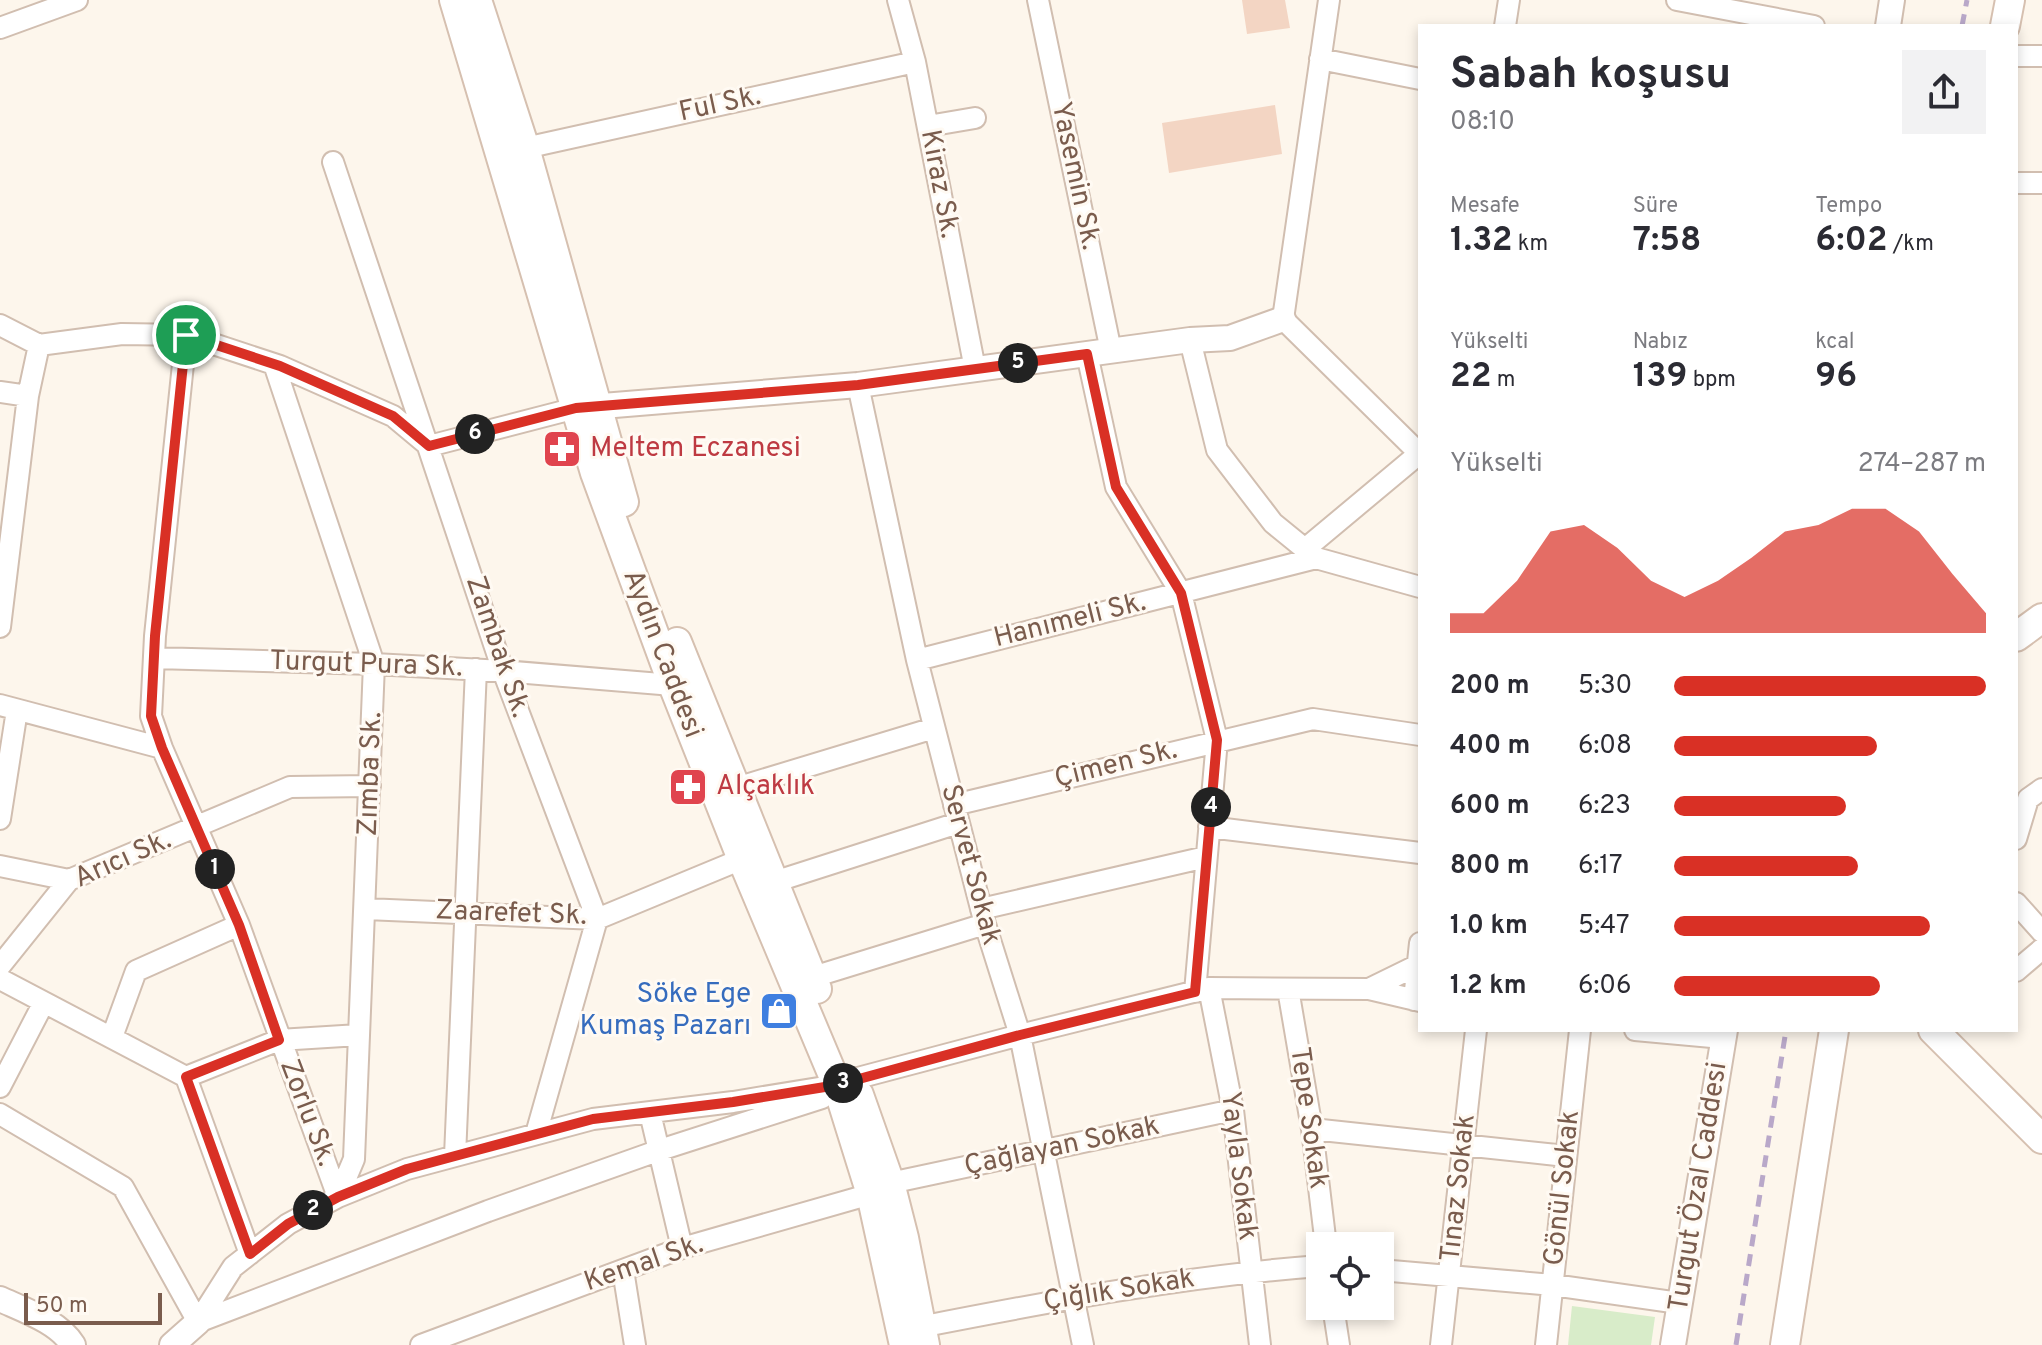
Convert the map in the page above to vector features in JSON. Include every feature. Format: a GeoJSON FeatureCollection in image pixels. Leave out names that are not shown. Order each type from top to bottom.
{"type":"FeatureCollection","features":[{"type":"Feature","properties":{"kind":"main road","name":"Aydın Caddesi"},"geometry":{"type":"LineString","coordinates":[[454,0],[586,408],[813,977],[880,1188],[916,1339]]}},
{"type":"Feature","properties":{"kind":"main road","name":"Aydın Caddesi"},"geometry":{"type":"LineString","coordinates":[[477,0],[525,148],[586,408],[595,473],[673,685],[742,859],[846,1082]]}},
{"type":"Feature","properties":{"kind":"main road"},"geometry":{"type":"LineString","coordinates":[[2005,24],[2010,0]]}},
{"type":"Feature","properties":{"kind":"main road"},"geometry":{"type":"LineString","coordinates":[[1785,1345],[1834,1032]]}},
{"type":"Feature","properties":{"kind":"main road"},"geometry":{"type":"LineString","coordinates":[[1939,1032],[2042,1139]]}},
{"type":"Feature","properties":{"kind":"street"},"geometry":{"type":"LineString","coordinates":[[0,28],[77,0]]}},
{"type":"Feature","properties":{"kind":"street","name":"Kiraz Sk."},"geometry":{"type":"LineString","coordinates":[[898,0],[915,62],[975,369]]}},
{"type":"Feature","properties":{"kind":"street","name":"Yasemin Sk."},"geometry":{"type":"LineString","coordinates":[[1038,0],[1111,351]]}},
{"type":"Feature","properties":{"kind":"street"},"geometry":{"type":"LineString","coordinates":[[1283,319],[1329,0]]}},
{"type":"Feature","properties":{"kind":"street"},"geometry":{"type":"LineString","coordinates":[[1505,24],[1509,0]]}},
{"type":"Feature","properties":{"kind":"street"},"geometry":{"type":"LineString","coordinates":[[1677,0],[1803,24]]}},
{"type":"Feature","properties":{"kind":"street"},"geometry":{"type":"LineString","coordinates":[[1888,24],[1892,0]]}},
{"type":"Feature","properties":{"kind":"street"},"geometry":{"type":"LineString","coordinates":[[2018,56],[2042,56]]}},
{"type":"Feature","properties":{"kind":"street"},"geometry":{"type":"LineString","coordinates":[[1320,59],[1418,79]]}},
{"type":"Feature","properties":{"kind":"street","name":"Ful Sk."},"geometry":{"type":"LineString","coordinates":[[525,148],[915,62]]}},
{"type":"Feature","properties":{"kind":"street"},"geometry":{"type":"LineString","coordinates":[[928,126],[975,118]]}},
{"type":"Feature","properties":{"kind":"street","name":"Zambak Sk."},"geometry":{"type":"LineString","coordinates":[[333,162],[503,671],[597,919]]}},
{"type":"Feature","properties":{"kind":"street"},"geometry":{"type":"LineString","coordinates":[[2018,183],[2042,183]]}},
{"type":"Feature","properties":{"kind":"street"},"geometry":{"type":"LineString","coordinates":[[0,325],[39,345],[122,334],[186,335],[274,364],[393,416],[429,446],[586,408],[858,385],[1190,340],[1230,338],[1283,319]]}},
{"type":"Feature","properties":{"kind":"street"},"geometry":{"type":"LineString","coordinates":[[1283,319],[1418,451]]}},
{"type":"Feature","properties":{"kind":"street","name":"Zorlu Sk."},"geometry":{"type":"LineString","coordinates":[[186,335],[151,716],[239,925],[338,1197]]}},
{"type":"Feature","properties":{"kind":"street"},"geometry":{"type":"LineString","coordinates":[[1190,340],[1217,450],[1273,523],[1310,553],[1418,586]]}},
{"type":"Feature","properties":{"kind":"street"},"geometry":{"type":"LineString","coordinates":[[0,627],[28,396],[39,345]]}},
{"type":"Feature","properties":{"kind":"street","name":"Yayla Sokak"},"geometry":{"type":"LineString","coordinates":[[1087,354],[1116,487],[1181,593],[1217,740],[1206,857],[1202,990],[1233,1110],[1260,1345]]}},
{"type":"Feature","properties":{"kind":"street","name":"Zımba Sk."},"geometry":{"type":"LineString","coordinates":[[274,364],[374,664],[354,1159],[338,1197]]}},
{"type":"Feature","properties":{"kind":"street","name":"Servet Sokak"},"geometry":{"type":"LineString","coordinates":[[858,385],[917,660],[983,916],[1020,1035],[1083,1345]]}},
{"type":"Feature","properties":{"kind":"street"},"geometry":{"type":"LineString","coordinates":[[0,392],[28,396]]}},
{"type":"Feature","properties":{"kind":"street"},"geometry":{"type":"LineString","coordinates":[[1310,553],[1418,455]]}},
{"type":"Feature","properties":{"kind":"street","name":"Hanımeli Sk."},"geometry":{"type":"LineString","coordinates":[[917,660],[1181,593],[1310,553]]}},
{"type":"Feature","properties":{"kind":"street","name":"Turgut Pura Sk."},"geometry":{"type":"LineString","coordinates":[[154,658],[476,669],[673,685]]}},
{"type":"Feature","properties":{"kind":"street"},"geometry":{"type":"LineString","coordinates":[[455,1156],[476,669]]}},
{"type":"Feature","properties":{"kind":"street"},"geometry":{"type":"LineString","coordinates":[[0,819],[9,707],[162,748]]}},
{"type":"Feature","properties":{"kind":"street","name":"Çimen Sk."},"geometry":{"type":"LineString","coordinates":[[774,882],[956,814],[1217,740],[1313,719],[1418,735]]}},
{"type":"Feature","properties":{"kind":"street"},"geometry":{"type":"LineString","coordinates":[[736,788],[934,728]]}},
{"type":"Feature","properties":{"kind":"street","name":"Arıcı Sk."},"geometry":{"type":"LineString","coordinates":[[0,966],[69,880],[290,787],[370,786]]}},
{"type":"Feature","properties":{"kind":"street"},"geometry":{"type":"LineString","coordinates":[[2018,834],[2035,794]]}},
{"type":"Feature","properties":{"kind":"street"},"geometry":{"type":"LineString","coordinates":[[1209,827],[1418,853]]}},
{"type":"Feature","properties":{"kind":"street"},"geometry":{"type":"LineString","coordinates":[[813,977],[983,916],[1206,857]]}},
{"type":"Feature","properties":{"kind":"street","name":"Zaarefet Sk."},"geometry":{"type":"LineString","coordinates":[[366,909],[597,919],[742,859]]}},
{"type":"Feature","properties":{"kind":"street"},"geometry":{"type":"LineString","coordinates":[[0,866],[69,880]]}},
{"type":"Feature","properties":{"kind":"street"},"geometry":{"type":"LineString","coordinates":[[2018,905],[2042,932]]}},
{"type":"Feature","properties":{"kind":"street"},"geometry":{"type":"LineString","coordinates":[[536,1134],[597,919]]}},
{"type":"Feature","properties":{"kind":"street"},"geometry":{"type":"LineString","coordinates":[[112,1037],[136,971],[239,925]]}},
{"type":"Feature","properties":{"kind":"street"},"geometry":{"type":"LineString","coordinates":[[2018,969],[2042,949]]}},
{"type":"Feature","properties":{"kind":"street"},"geometry":{"type":"LineString","coordinates":[[1369,989],[1418,964]]}},
{"type":"Feature","properties":{"kind":"street"},"geometry":{"type":"LineString","coordinates":[[0,979],[186,1077],[250,1254]]}},
{"type":"Feature","properties":{"kind":"street","name":"Tepe Sokak"},"geometry":{"type":"LineString","coordinates":[[1288,989],[1312,1129],[1324,1232]]}},
{"type":"Feature","properties":{"kind":"street"},"geometry":{"type":"LineString","coordinates":[[172,1345],[198,1322],[233,1267],[288,1224],[338,1197],[407,1169],[593,1119],[846,1082],[1202,990],[1369,989],[1417,1000]]}},
{"type":"Feature","properties":{"kind":"street"},"geometry":{"type":"LineString","coordinates":[[0,1087],[43,1004]]}},
{"type":"Feature","properties":{"kind":"street","name":"Tınaz Sokak"},"geometry":{"type":"LineString","coordinates":[[1441,1345],[1476,1032]]}},
{"type":"Feature","properties":{"kind":"street","name":"Gönül Sokak"},"geometry":{"type":"LineString","coordinates":[[1546,1345],[1580,1032]]}},
{"type":"Feature","properties":{"kind":"street"},"geometry":{"type":"LineString","coordinates":[[1680,1032],[1724,1034]]}},
{"type":"Feature","properties":{"kind":"street","name":"Turgut Özal Caddesi"},"geometry":{"type":"LineString","coordinates":[[1673,1345],[1724,1034]]}},
{"type":"Feature","properties":{"kind":"street"},"geometry":{"type":"LineString","coordinates":[[186,1077],[279,1040],[359,1035]]}},
{"type":"Feature","properties":{"kind":"street"},"geometry":{"type":"LineString","coordinates":[[198,1322],[488,1211],[660,1150],[823,1098],[846,1082]]}},
{"type":"Feature","properties":{"kind":"street","name":"Çağlayan Sokak"},"geometry":{"type":"LineString","coordinates":[[880,1188],[1233,1110]]}},
{"type":"Feature","properties":{"kind":"street"},"geometry":{"type":"LineString","coordinates":[[650,1113],[682,1248]]}},
{"type":"Feature","properties":{"kind":"street"},"geometry":{"type":"LineString","coordinates":[[0,1114],[123,1187],[198,1322]]}},
{"type":"Feature","properties":{"kind":"street"},"geometry":{"type":"LineString","coordinates":[[1312,1129],[1566,1156]]}},
{"type":"Feature","properties":{"kind":"street","name":"Kemal Sk."},"geometry":{"type":"LineString","coordinates":[[421,1345],[682,1248],[880,1188]]}},
{"type":"Feature","properties":{"kind":"street","name":"Çığlık Sokak"},"geometry":{"type":"LineString","coordinates":[[916,1339],[1072,1297],[1251,1271],[1306,1267]]}},
{"type":"Feature","properties":{"kind":"street"},"geometry":{"type":"LineString","coordinates":[[623,1270],[635,1345]]}},
{"type":"Feature","properties":{"kind":"street"},"geometry":{"type":"LineString","coordinates":[[1394,1271],[1553,1285],[1679,1303]]}},
{"type":"Feature","properties":{"kind":"street"},"geometry":{"type":"LineString","coordinates":[[0,1299],[32,1313],[68,1337],[73,1345]]}},
{"type":"Feature","properties":{"kind":"street"},"geometry":{"type":"LineString","coordinates":[[1335,1320],[1339,1345]]}},
{"type":"Feature","properties":{"kind":"green space"},"geometry":{"type":"Polygon","coordinates":[[[1572,1306],[1655,1317],[1651,1345],[1568,1345],[1572,1306]]]}},
{"type":"Feature","properties":{"kind":"building"},"geometry":{"type":"Polygon","coordinates":[[[1242,0],[1285,0],[1290,28],[1247,34],[1242,0]]]}},
{"type":"Feature","properties":{"kind":"building"},"geometry":{"type":"Polygon","coordinates":[[[1275,105],[1282,154],[1169,173],[1162,123],[1275,105]]]}},
{"type":"Feature","properties":{"kind":"railway"},"geometry":{"type":"LineString","coordinates":[[1962,24],[1967,0]]}},
{"type":"Feature","properties":{"kind":"railway"},"geometry":{"type":"LineString","coordinates":[[1736,1345],[1786,1032]]}},
{"type":"Feature","properties":{"kind":"place","name":"Meltem Eczanesi"},"geometry":{"type":"Point","coordinates":[562,449]}},
{"type":"Feature","properties":{"kind":"place","name":"Alçaklık"},"geometry":{"type":"Point","coordinates":[688,787]}},
{"type":"Feature","properties":{"kind":"place","name":"Söke Ege Kumaş Pazarı"},"geometry":{"type":"Point","coordinates":[779,1011]}},
{"type":"Feature","properties":{"kind":"route"},"geometry":{"type":"LineString","coordinates":[[186,335],[280,366],[393,416],[429,446],[576,408],[858,385],[1087,354],[1116,487],[1181,593],[1217,740],[1195,992],[837,1085],[733,1102],[593,1119],[407,1169],[338,1197],[288,1224],[250,1254],[186,1077],[279,1040],[239,925],[151,716],[155,636],[186,335]]}}]}
